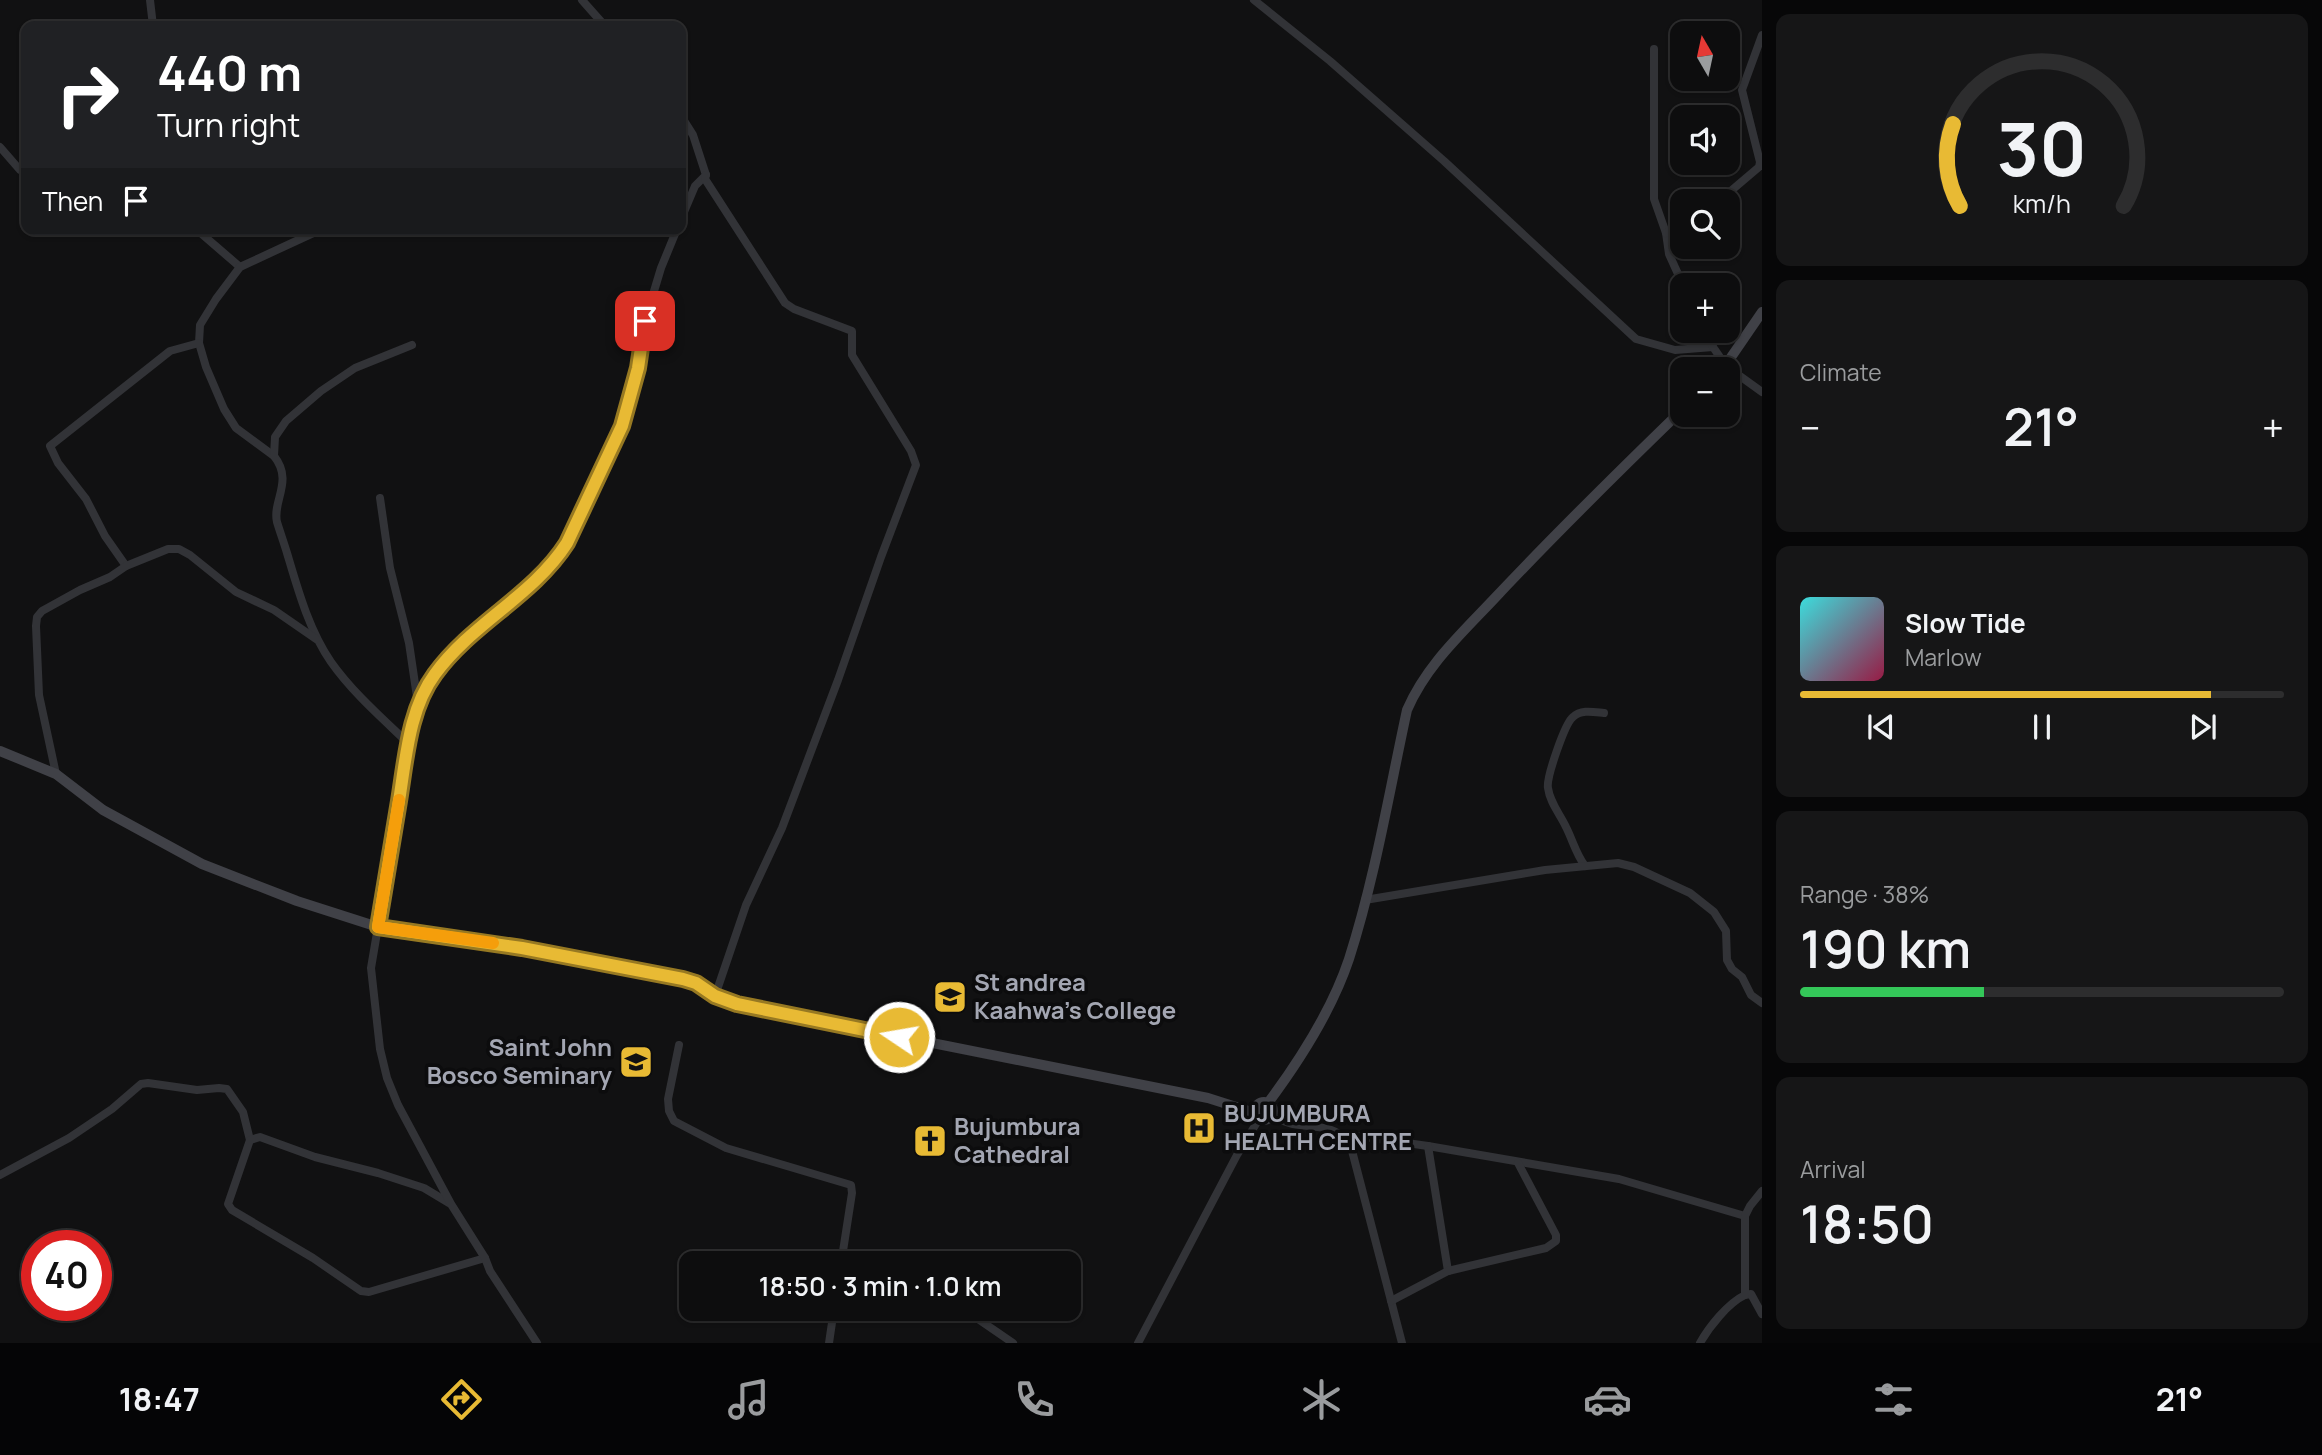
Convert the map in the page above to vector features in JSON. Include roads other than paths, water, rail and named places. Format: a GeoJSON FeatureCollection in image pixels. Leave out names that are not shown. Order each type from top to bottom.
{"type":"FeatureCollection","features":[{"type":"Feature","properties":{"kind":"street"},"geometry":{"type":"LineString","coordinates":[[150,0],[152,21]]}},
{"type":"Feature","properties":{"kind":"street"},"geometry":{"type":"LineString","coordinates":[[582,0],[601,21]]}},
{"type":"Feature","properties":{"kind":"street"},"geometry":{"type":"LineString","coordinates":[[1254,0],[1330,61],[1444,161],[1636,338],[1675,350],[1713,347]]}},
{"type":"Feature","properties":{"kind":"street"},"geometry":{"type":"LineString","coordinates":[[1733,189],[1759,167],[1760,162],[1742,90],[1762,35]]}},
{"type":"Feature","properties":{"kind":"street"},"geometry":{"type":"LineString","coordinates":[[1654,49],[1654,199],[1666,233],[1669,254],[1678,273]]}},
{"type":"Feature","properties":{"kind":"street"},"geometry":{"type":"LineString","coordinates":[[686,124],[693,135],[705,179],[785,303],[852,331],[852,355],[911,451],[916,465],[782,828],[746,905],[715,996]]}},
{"type":"Feature","properties":{"kind":"street"},"geometry":{"type":"LineString","coordinates":[[0,147],[21,170]]}},
{"type":"Feature","properties":{"kind":"street"},"geometry":{"type":"LineString","coordinates":[[686,207],[695,186],[706,175]]}},
{"type":"Feature","properties":{"kind":"street"},"geometry":{"type":"LineString","coordinates":[[1666,233],[1670,230]]}},
{"type":"Feature","properties":{"kind":"street"},"geometry":{"type":"LineString","coordinates":[[203,235],[240,267]]}},
{"type":"Feature","properties":{"kind":"street"},"geometry":{"type":"LineString","coordinates":[[309,235],[240,267],[200,324],[199,343],[212,384],[236,428],[274,456],[281,465],[283,484],[276,520],[318,640],[332,663],[352,687],[409,744]]}},
{"type":"Feature","properties":{"kind":"street"},"geometry":{"type":"LineString","coordinates":[[533,1342],[413,1136],[387,1079],[380,1049],[371,968],[418,704],[435,673],[463,644],[537,581],[567,543],[622,426],[638,368],[650,300],[675,235]]}},
{"type":"Feature","properties":{"kind":"street"},"geometry":{"type":"LineString","coordinates":[[1732,357],[1762,312]]}},
{"type":"Feature","properties":{"kind":"street"},"geometry":{"type":"LineString","coordinates":[[125,566],[105,536],[86,499],[58,463],[51,446],[170,351],[199,343]]}},
{"type":"Feature","properties":{"kind":"street"},"geometry":{"type":"LineString","coordinates":[[1711,343],[1719,357]]}},
{"type":"Feature","properties":{"kind":"street"},"geometry":{"type":"LineString","coordinates":[[274,456],[275,438],[286,421],[321,391],[355,368],[412,345]]}},
{"type":"Feature","properties":{"kind":"street"},"geometry":{"type":"LineString","coordinates":[[1740,378],[1762,393]]}},
{"type":"Feature","properties":{"kind":"street"},"geometry":{"type":"LineString","coordinates":[[1268,1103],[1329,1006],[1348,960],[1365,900],[1407,710],[1426,674],[1544,544],[1670,422]]}},
{"type":"Feature","properties":{"kind":"street"},"geometry":{"type":"LineString","coordinates":[[380,498],[390,568],[409,643],[418,704]]}},
{"type":"Feature","properties":{"kind":"street"},"geometry":{"type":"LineString","coordinates":[[56,774],[39,695],[37,617],[42,611],[110,577],[125,566],[168,549],[180,549],[236,592],[274,610],[318,640]]}},
{"type":"Feature","properties":{"kind":"street"},"geometry":{"type":"LineString","coordinates":[[1585,866],[1553,805],[1548,787],[1549,776],[1570,719],[1588,712],[1604,713]]}},
{"type":"Feature","properties":{"kind":"street"},"geometry":{"type":"LineString","coordinates":[[0,751],[56,774],[103,810],[202,864],[297,901],[378,927],[544,952],[683,979],[737,1004],[1208,1098],[1292,1124],[1619,1179],[1745,1216]]}},
{"type":"Feature","properties":{"kind":"street"},"geometry":{"type":"LineString","coordinates":[[1365,900],[1545,870],[1618,863],[1634,867],[1690,893],[1714,912],[1726,931],[1727,960],[1732,969],[1742,977],[1751,995],[1762,1003]]}},
{"type":"Feature","properties":{"kind":"street"},"geometry":{"type":"LineString","coordinates":[[679,1045],[668,1099],[669,1111],[674,1121],[726,1148],[851,1185],[845,1251]]}},
{"type":"Feature","properties":{"kind":"street"},"geometry":{"type":"LineString","coordinates":[[0,1175],[69,1138],[112,1109],[135,1087],[148,1083],[197,1090],[219,1088],[227,1090],[243,1112],[250,1140],[228,1199],[232,1210],[313,1258],[353,1288],[369,1292],[485,1258]]}},
{"type":"Feature","properties":{"kind":"street"},"geometry":{"type":"LineString","coordinates":[[1262,1116],[1258,1104],[1268,1103]]}},
{"type":"Feature","properties":{"kind":"street"},"geometry":{"type":"LineString","coordinates":[[1138,1343],[1237,1155],[1262,1116],[1272,1108],[1268,1103]]}},
{"type":"Feature","properties":{"kind":"street"},"geometry":{"type":"LineString","coordinates":[[1343,1134],[1350,1143],[1402,1343]]}},
{"type":"Feature","properties":{"kind":"street"},"geometry":{"type":"LineString","coordinates":[[250,1140],[260,1137],[316,1157],[401,1180],[424,1188],[451,1204]]}},
{"type":"Feature","properties":{"kind":"street"},"geometry":{"type":"LineString","coordinates":[[1428,1146],[1448,1271]]}},
{"type":"Feature","properties":{"kind":"street"},"geometry":{"type":"LineString","coordinates":[[1391,1301],[1448,1271],[1546,1248],[1556,1241],[1556,1235],[1518,1163]]}},
{"type":"Feature","properties":{"kind":"street"},"geometry":{"type":"LineString","coordinates":[[1745,1294],[1745,1216],[1762,1191]]}},
{"type":"Feature","properties":{"kind":"street"},"geometry":{"type":"LineString","coordinates":[[1700,1343],[1724,1313],[1745,1294],[1751,1294],[1762,1314]]}},
{"type":"Feature","properties":{"kind":"street"},"geometry":{"type":"LineString","coordinates":[[829,1343],[832,1321]]}},
{"type":"Feature","properties":{"kind":"street"},"geometry":{"type":"LineString","coordinates":[[981,1321],[1013,1343]]}},
{"type":"Feature","properties":{"kind":"place","name":"St andrea Kaahwa's College"},"geometry":{"type":"Point","coordinates":[950,997]}},
{"type":"Feature","properties":{"kind":"place","name":"Saint John Bosco Seminary"},"geometry":{"type":"Point","coordinates":[636,1062]}},
{"type":"Feature","properties":{"kind":"place","name":"BUJUMBURA HEALTH CENTRE"},"geometry":{"type":"Point","coordinates":[1199,1128]}},
{"type":"Feature","properties":{"kind":"place","name":"Bujumbura Cathedral"},"geometry":{"type":"Point","coordinates":[930,1141]}}]}
